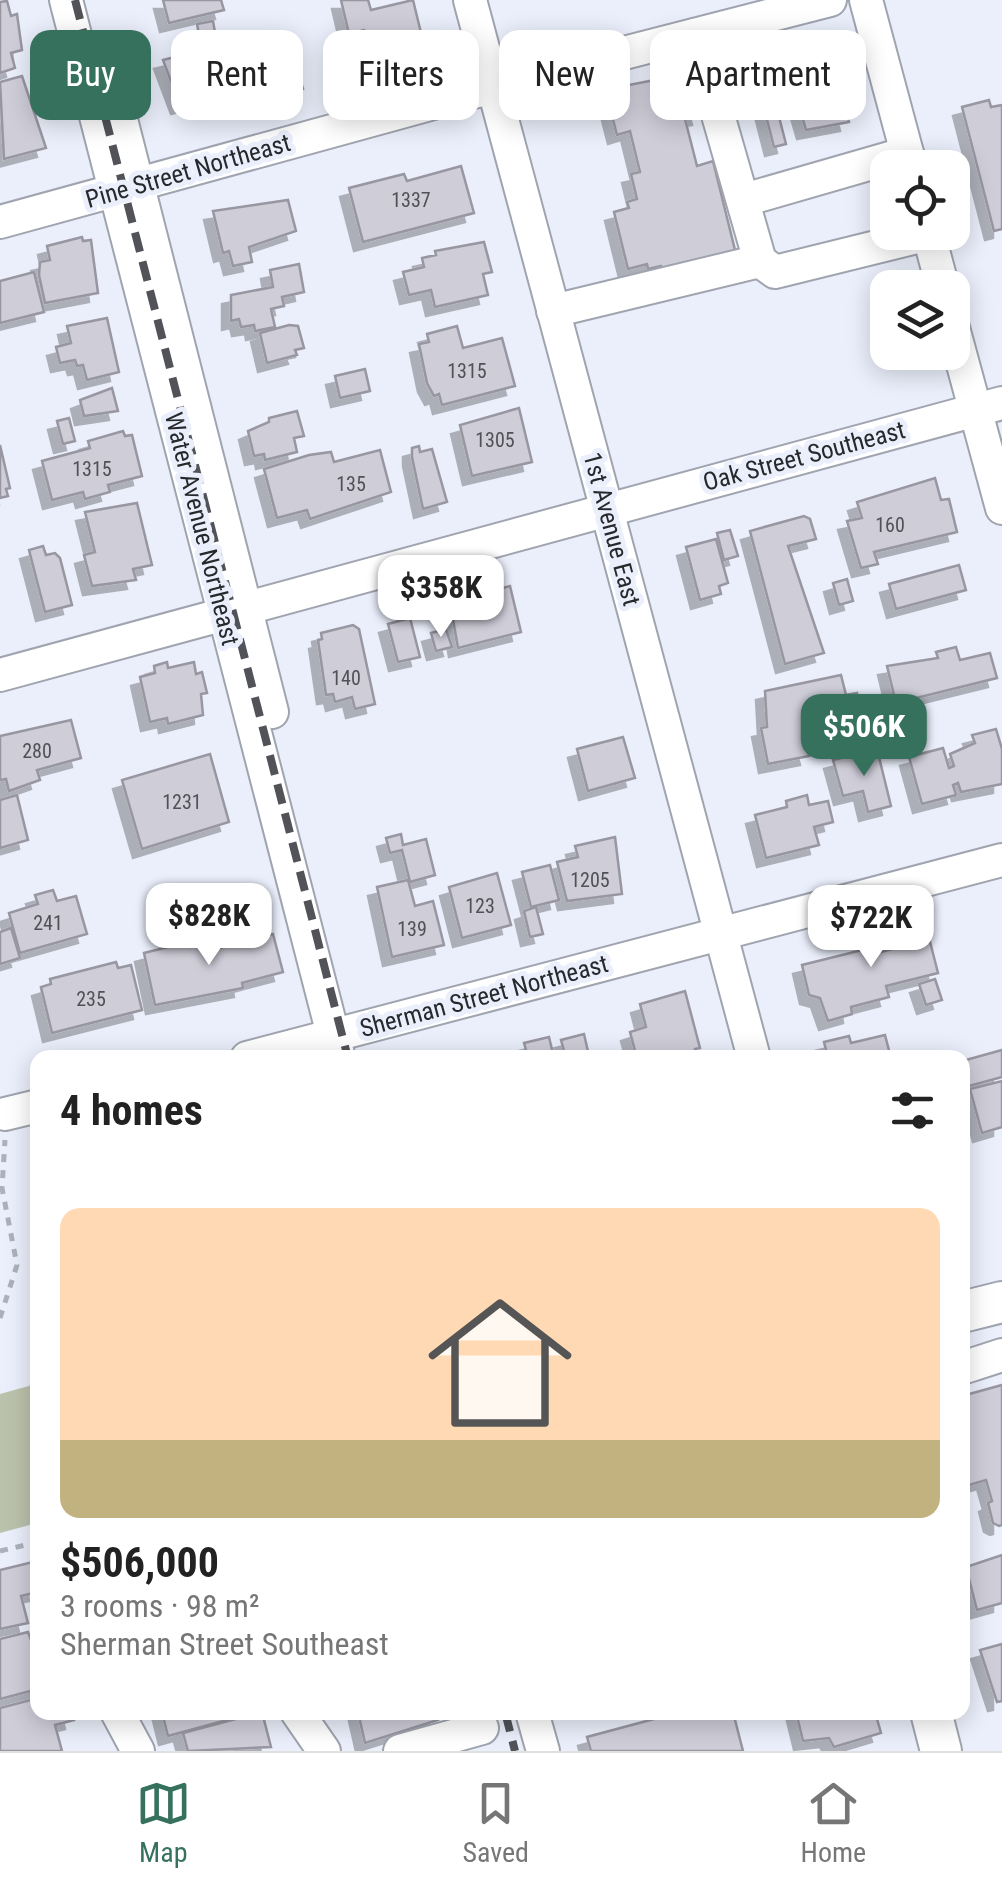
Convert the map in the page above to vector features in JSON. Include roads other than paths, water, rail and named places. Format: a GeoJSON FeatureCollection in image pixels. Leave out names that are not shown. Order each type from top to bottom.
{"type":"FeatureCollection","features":[{"type":"Feature","properties":{"kind":"main road"},"geometry":{"type":"LineString","coordinates":[[933,1720],[941,1751]]}},
{"type":"Feature","properties":{"kind":"street","name":"Water Avenue Northeast"},"geometry":{"type":"LineString","coordinates":[[66,0],[128,188]]}},
{"type":"Feature","properties":{"kind":"street","name":"Water Avenue Northeast"},"geometry":{"type":"LineString","coordinates":[[88,0],[128,188],[346,1046]]}},
{"type":"Feature","properties":{"kind":"street","name":"1st Avenue East"},"geometry":{"type":"LineString","coordinates":[[470,0],[752,1050]]}},
{"type":"Feature","properties":{"kind":"street","name":"Pine Street Northeast"},"geometry":{"type":"LineString","coordinates":[[710,30],[830,0]]}},
{"type":"Feature","properties":{"kind":"street"},"geometry":{"type":"LineString","coordinates":[[866,0],[906,150]]}},
{"type":"Feature","properties":{"kind":"street","name":"Pine Street Northeast"},"geometry":{"type":"LineString","coordinates":[[0,222],[650,46]]}},
{"type":"Feature","properties":{"kind":"street"},"geometry":{"type":"LineString","coordinates":[[720,120],[760,261],[776,272],[870,249]]}},
{"type":"Feature","properties":{"kind":"street"},"geometry":{"type":"LineString","coordinates":[[744,200],[870,169]]}},
{"type":"Feature","properties":{"kind":"street"},"geometry":{"type":"LineString","coordinates":[[553,311],[760,261]]}},
{"type":"Feature","properties":{"kind":"street"},"geometry":{"type":"LineString","coordinates":[[970,365],[988,406],[1002,508]]}},
{"type":"Feature","properties":{"kind":"street","name":"Oak Street Southeast"},"geometry":{"type":"LineString","coordinates":[[0,675],[988,406]]}},
{"type":"Feature","properties":{"kind":"street","name":"Sherman Street Northeast"},"geometry":{"type":"LineString","coordinates":[[313,1050],[346,1046],[721,934],[1002,860]]}},
{"type":"Feature","properties":{"kind":"street"},"geometry":{"type":"LineString","coordinates":[[5,1114],[30,1108]]}},
{"type":"Feature","properties":{"kind":"street"},"geometry":{"type":"LineString","coordinates":[[970,1366],[1002,1356]]}},
{"type":"Feature","properties":{"kind":"street"},"geometry":{"type":"LineString","coordinates":[[121,1720],[138,1751]]}},
{"type":"Feature","properties":{"kind":"street"},"geometry":{"type":"LineString","coordinates":[[303,1720],[324,1751]]}},
{"type":"Feature","properties":{"kind":"street"},"geometry":{"type":"LineString","coordinates":[[534,1720],[543,1751]]}},
{"type":"Feature","properties":{"kind":"street"},"geometry":{"type":"LineString","coordinates":[[400,1751],[482,1728]]}},
{"type":"Feature","properties":{"kind":"railway"},"geometry":{"type":"LineString","coordinates":[[75,0],[346,1050]]}},
{"type":"Feature","properties":{"kind":"railway"},"geometry":{"type":"LineString","coordinates":[[507,1720],[515,1751]]}}]}
